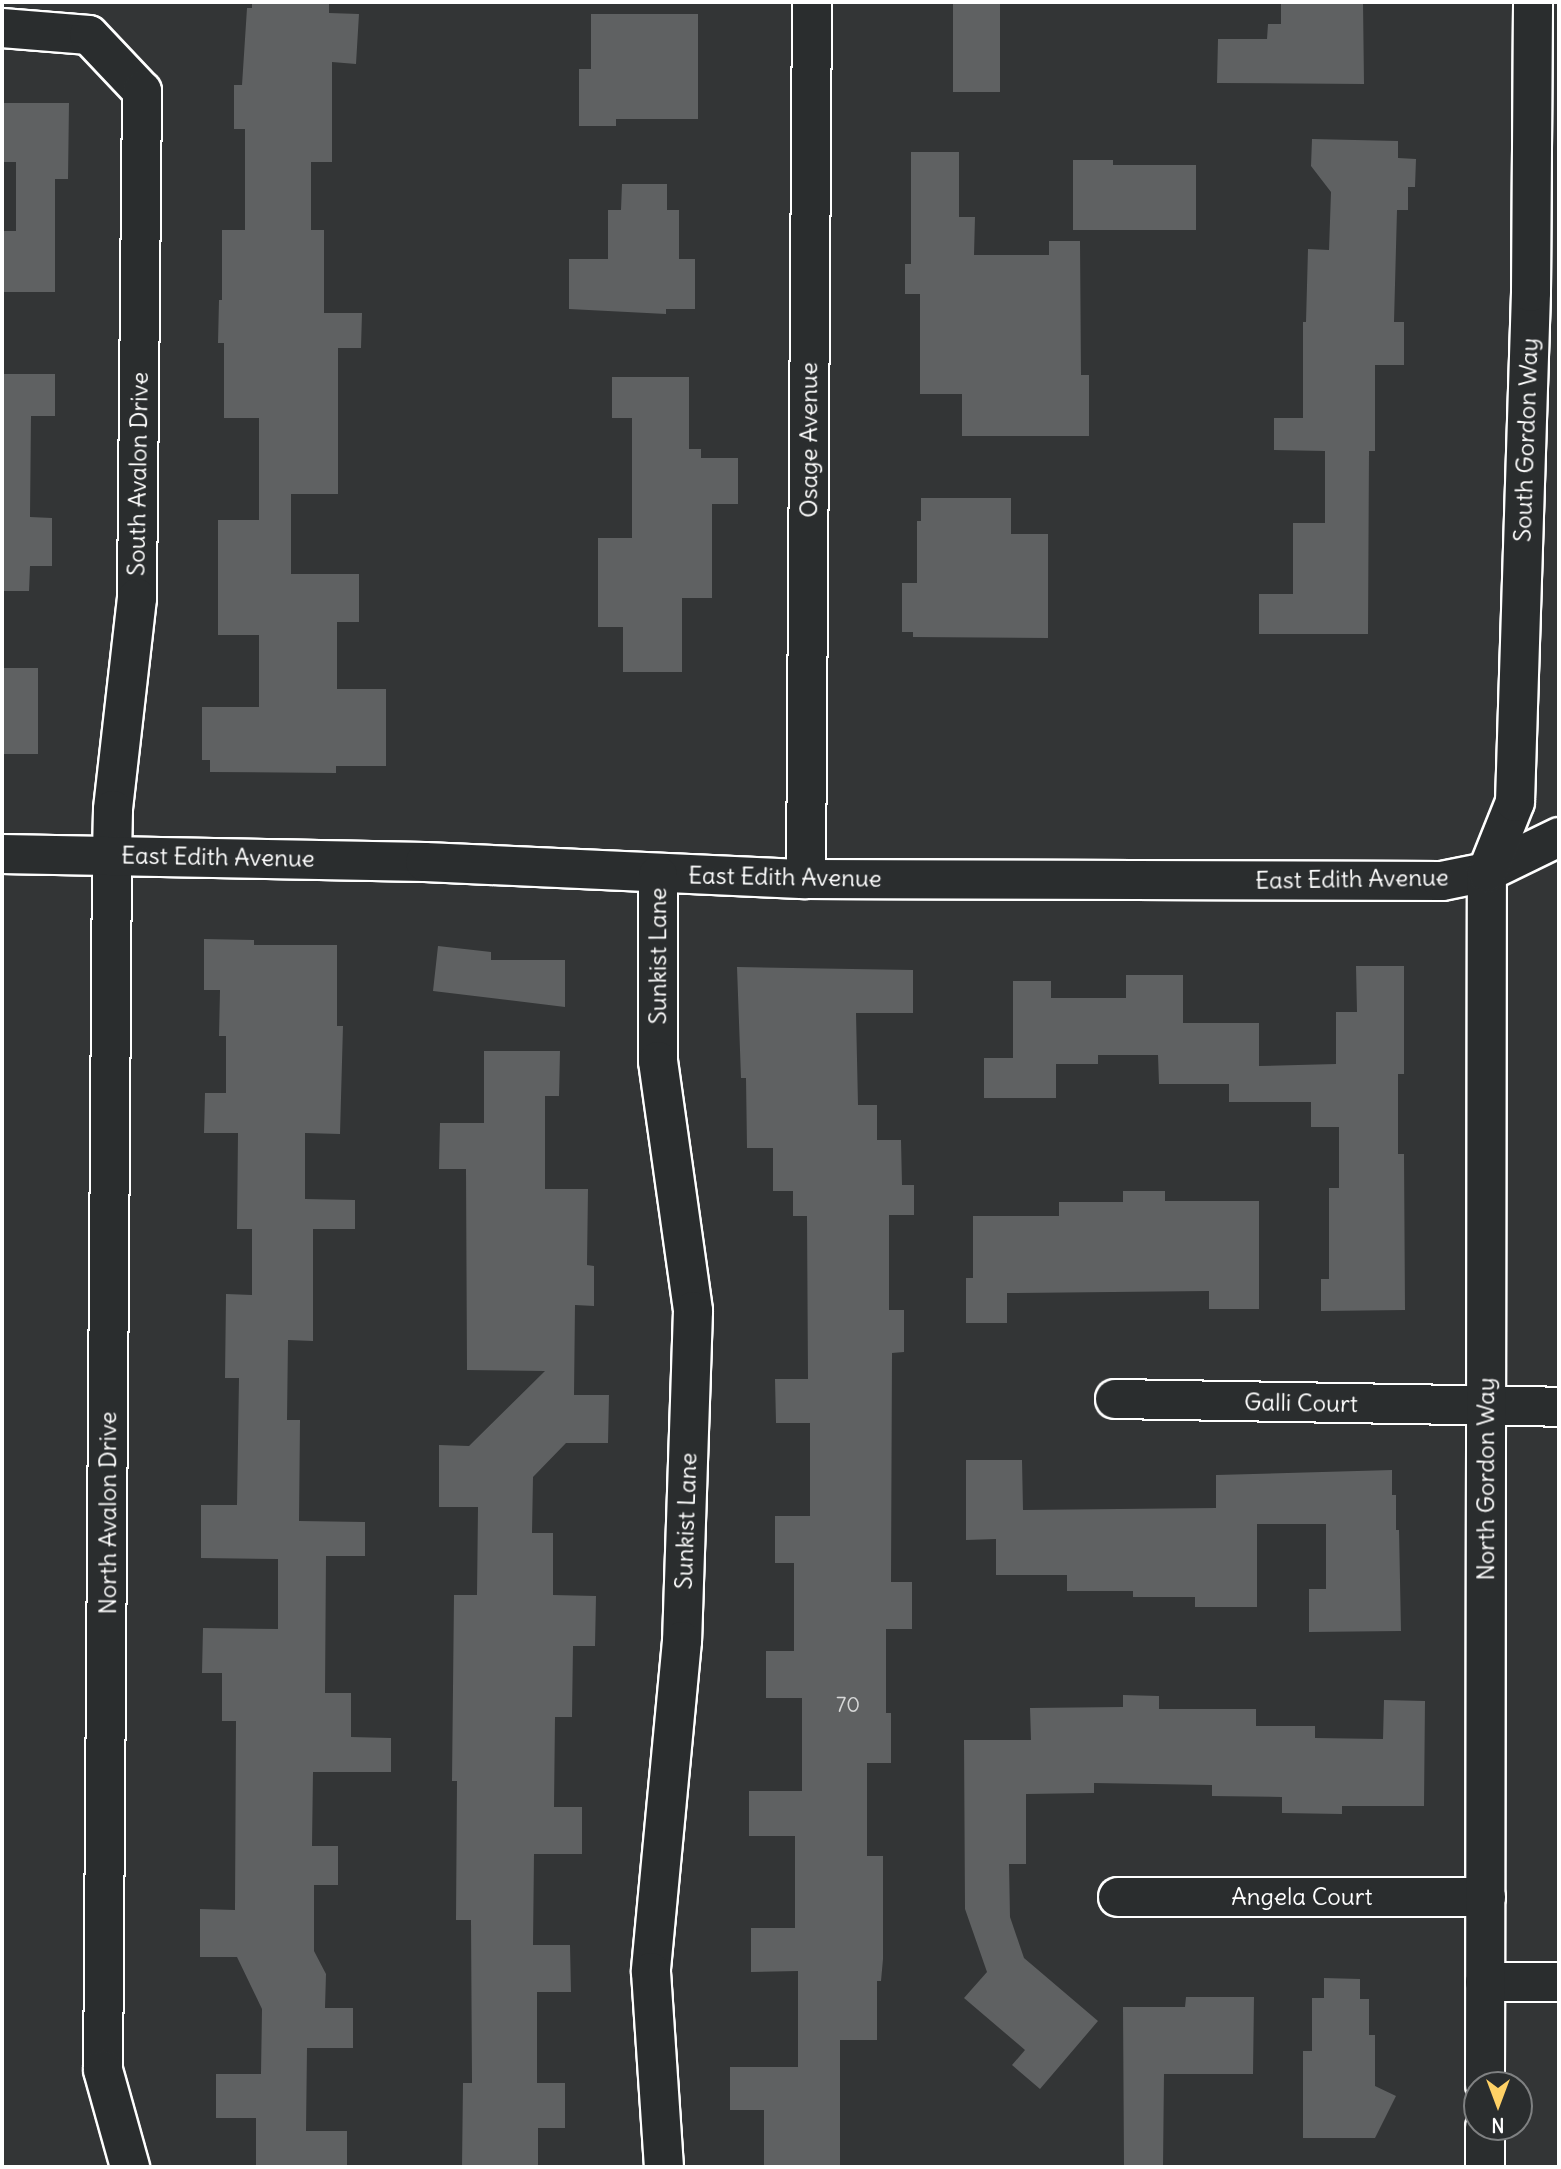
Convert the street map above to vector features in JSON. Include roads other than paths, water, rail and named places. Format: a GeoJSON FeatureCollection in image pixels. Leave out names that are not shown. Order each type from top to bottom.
{"type":"FeatureCollection","features":[{"type":"Feature","properties":{"kind":"street","name":"Osage Avenue"},"geometry":{"type":"LineString","coordinates":[[806,879],[812,2]]}},
{"type":"Feature","properties":{"kind":"street","name":"South Gordon Way"},"geometry":{"type":"LineString","coordinates":[[1487,872],[1515,802],[1545,292],[1534,2]]}},
{"type":"Feature","properties":{"kind":"street","name":"South Avalon Drive"},"geometry":{"type":"LineString","coordinates":[[2,28],[89,35],[142,91],[137,597],[113,810],[112,855]]}},
{"type":"Feature","properties":{"kind":"street","name":"East Edith Avenue"},"geometry":{"type":"LineString","coordinates":[[2,854],[425,862],[658,875],[806,879],[1441,881],[1487,872],[1559,837]]}},
{"type":"Feature","properties":{"kind":"street","name":"North Avalon Drive"},"geometry":{"type":"LineString","coordinates":[[112,855],[103,2070],[130,2167]]}},
{"type":"Feature","properties":{"kind":"street","name":"North Gordon Way"},"geometry":{"type":"LineString","coordinates":[[1485,2071],[1487,872]]}},
{"type":"Feature","properties":{"kind":"street","name":"Sunkist Lane"},"geometry":{"type":"LineString","coordinates":[[658,875],[658,1061],[693,1311],[682,1641],[651,1972],[664,2167]]}},
{"type":"Feature","properties":{"kind":"street","name":"Galli Court"},"geometry":{"type":"LineString","coordinates":[[1115,1399],[1559,1407]]}},
{"type":"Feature","properties":{"kind":"street","name":"Angela Court"},"geometry":{"type":"LineString","coordinates":[[1118,1897],[1486,1897]]}},
{"type":"Feature","properties":{"kind":"street"},"geometry":{"type":"LineString","coordinates":[[1485,1982],[1559,1982]]}},
{"type":"Feature","properties":{"kind":"street"},"geometry":{"type":"LineString","coordinates":[[1485,2141],[1485,2167]]}}]}
